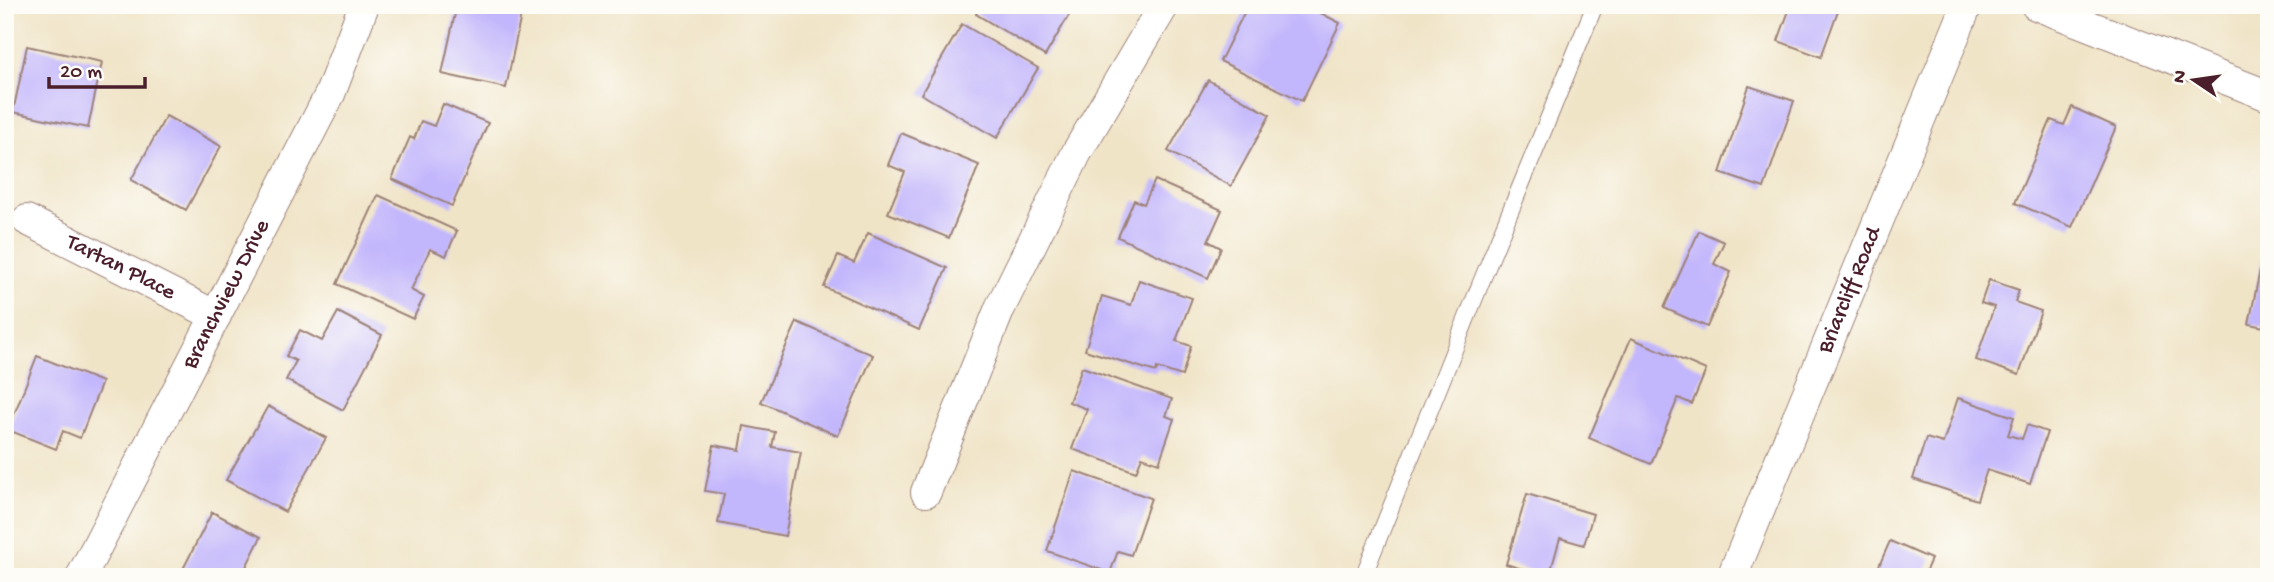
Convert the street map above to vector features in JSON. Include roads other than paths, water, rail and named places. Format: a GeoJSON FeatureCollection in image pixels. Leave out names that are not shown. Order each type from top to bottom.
{"type":"FeatureCollection","features":[{"type":"Feature","properties":{"kind":"street","name":"Branchview Drive"},"geometry":{"type":"LineString","coordinates":[[81,577],[330,94],[364,5]]}},
{"type":"Feature","properties":{"kind":"street"},"geometry":{"type":"LineString","coordinates":[[926,492],[1000,308],[1077,152],[1164,5]]}},
{"type":"Feature","properties":{"kind":"street","name":"Briarcliff Road"},"geometry":{"type":"LineString","coordinates":[[1732,577],[1967,5]]}},
{"type":"Feature","properties":{"kind":"street"},"geometry":{"type":"LineString","coordinates":[[2036,5],[2269,96]]}},
{"type":"Feature","properties":{"kind":"street","name":"Tartan Place"},"geometry":{"type":"LineString","coordinates":[[27,220],[216,316]]}},
{"type":"Feature","properties":{"kind":"lane"},"geometry":{"type":"LineString","coordinates":[[1363,577],[1595,5]]}}]}
